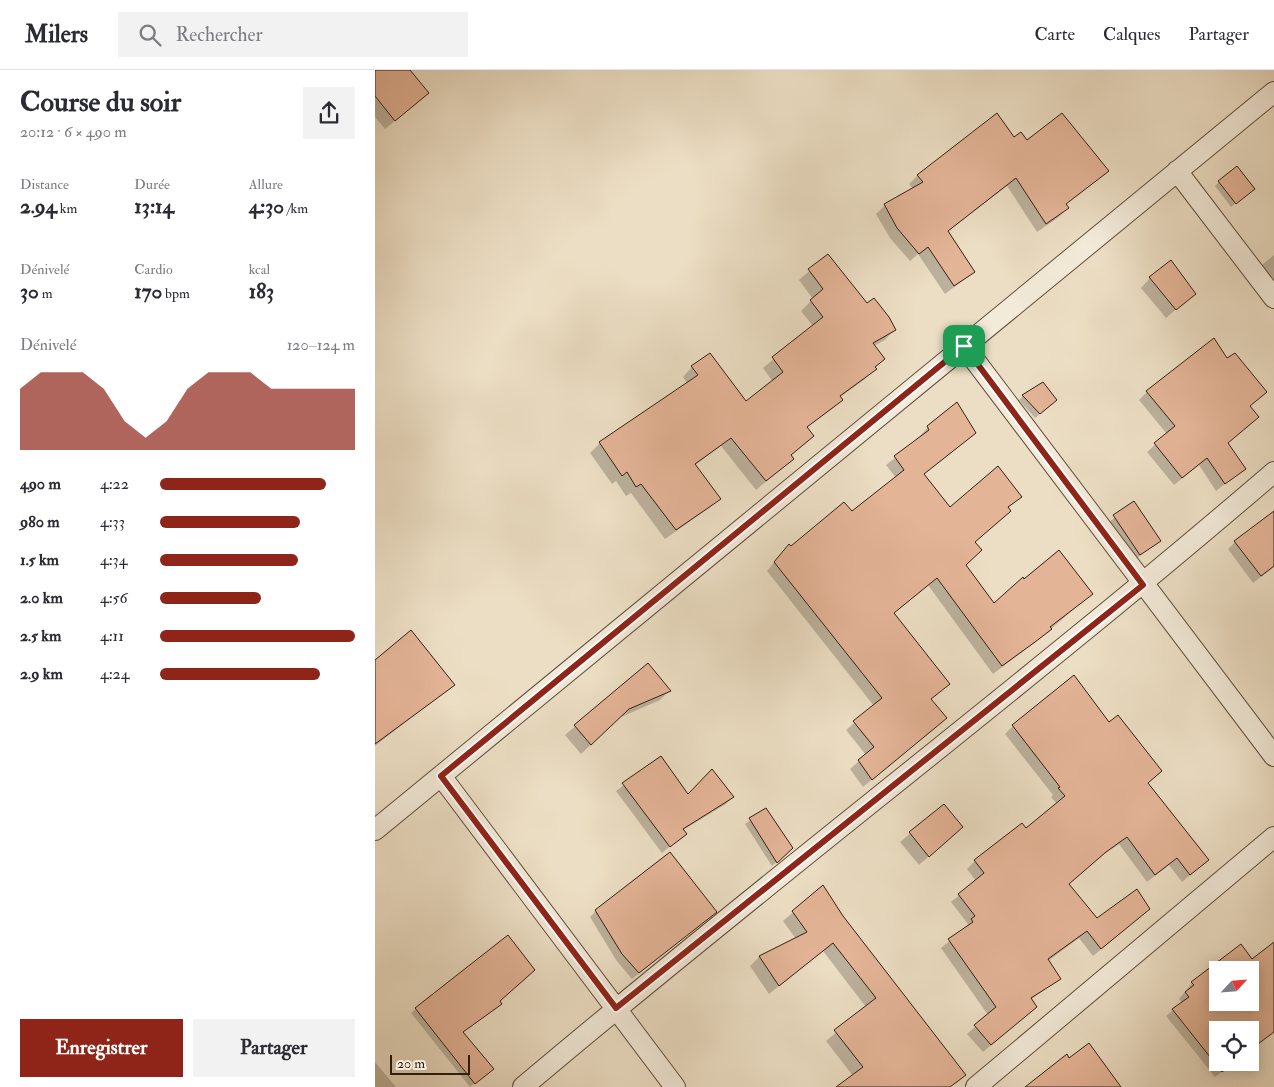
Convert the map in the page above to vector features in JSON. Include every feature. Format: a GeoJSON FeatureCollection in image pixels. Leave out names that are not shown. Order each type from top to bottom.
{"type":"FeatureCollection","features":[{"type":"Feature","properties":{"kind":"street"},"geometry":{"type":"LineString","coordinates":[[375,830],[1274,92]]}},
{"type":"Feature","properties":{"kind":"street"},"geometry":{"type":"LineString","coordinates":[[1177,171],[1274,298]]}},
{"type":"Feature","properties":{"kind":"street"},"geometry":{"type":"LineString","coordinates":[[964,346],[1274,756]]}},
{"type":"Feature","properties":{"kind":"street"},"geometry":{"type":"LineString","coordinates":[[523,1087],[616,1008],[1143,585],[1274,472]]}},
{"type":"Feature","properties":{"kind":"street"},"geometry":{"type":"LineString","coordinates":[[441,776],[675,1087]]}},
{"type":"Feature","properties":{"kind":"street"},"geometry":{"type":"LineString","coordinates":[[976,1087],[1274,837]]}},
{"type":"Feature","properties":{"kind":"building"},"geometry":{"type":"Polygon","coordinates":[[[375,70],[410,70],[429,93],[395,121],[375,96],[375,70]]]}},
{"type":"Feature","properties":{"kind":"building"},"geometry":{"type":"Polygon","coordinates":[[[997,113],[1014,137],[1021,132],[1027,140],[1062,113],[1109,171],[1066,204],[1069,208],[1046,224],[1016,178],[948,231],[975,272],[954,286],[928,247],[919,254],[897,228],[884,204],[923,182],[917,175],[997,113]]]}},
{"type":"Feature","properties":{"kind":"building"},"geometry":{"type":"Polygon","coordinates":[[[1237,166],[1255,189],[1236,204],[1218,181],[1237,166]]]}},
{"type":"Feature","properties":{"kind":"building"},"geometry":{"type":"Polygon","coordinates":[[[828,254],[867,303],[874,298],[889,317],[896,330],[873,343],[885,359],[875,367],[877,369],[840,396],[843,400],[807,427],[814,436],[791,455],[794,459],[766,481],[731,438],[695,464],[721,499],[676,530],[641,484],[636,487],[627,472],[622,476],[599,442],[698,375],[691,366],[710,353],[746,401],[783,372],[772,357],[823,317],[810,300],[823,289],[808,269],[828,254]]]}},
{"type":"Feature","properties":{"kind":"building"},"geometry":{"type":"Polygon","coordinates":[[[1171,260],[1196,294],[1176,310],[1149,277],[1171,260]]]}},
{"type":"Feature","properties":{"kind":"building"},"geometry":{"type":"Polygon","coordinates":[[[1214,338],[1227,358],[1235,353],[1267,392],[1250,406],[1259,417],[1228,443],[1246,469],[1225,484],[1207,458],[1182,478],[1154,443],[1175,426],[1146,391],[1214,338]]]}},
{"type":"Feature","properties":{"kind":"building"},"geometry":{"type":"Polygon","coordinates":[[[1043,382],[1057,400],[1040,414],[1022,395],[1043,382]]]}},
{"type":"Feature","properties":{"kind":"building"},"geometry":{"type":"Polygon","coordinates":[[[957,402],[976,433],[924,474],[950,507],[998,466],[1022,497],[1008,507],[1011,511],[975,542],[982,550],[966,565],[994,603],[1023,577],[1024,579],[1059,550],[1093,594],[1050,627],[1052,629],[1002,666],[937,578],[894,613],[950,684],[931,699],[947,718],[872,780],[858,760],[874,747],[853,721],[882,698],[774,562],[789,544],[791,546],[844,502],[852,511],[904,470],[894,456],[929,430],[927,426],[957,402]]]}},
{"type":"Feature","properties":{"kind":"building"},"geometry":{"type":"Polygon","coordinates":[[[1134,501],[1161,541],[1140,555],[1113,515],[1134,501]]]}},
{"type":"Feature","properties":{"kind":"building"},"geometry":{"type":"Polygon","coordinates":[[[1274,511],[1274,566],[1261,576],[1234,541],[1274,511]]]}},
{"type":"Feature","properties":{"kind":"building"},"geometry":{"type":"Polygon","coordinates":[[[411,630],[455,685],[375,744],[375,660],[411,630]]]}},
{"type":"Feature","properties":{"kind":"building"},"geometry":{"type":"Polygon","coordinates":[[[648,663],[671,691],[629,709],[591,745],[574,725],[648,663]]]}},
{"type":"Feature","properties":{"kind":"building"},"geometry":{"type":"Polygon","coordinates":[[[1074,675],[1109,722],[1118,715],[1162,771],[1148,783],[1209,860],[1190,875],[1177,858],[1155,875],[1127,837],[1106,852],[1069,884],[1097,918],[1137,889],[1150,909],[1101,949],[1087,931],[1048,959],[1061,979],[1031,998],[1037,1007],[991,1045],[974,1025],[996,1007],[948,939],[973,922],[971,919],[975,916],[958,894],[984,873],[974,860],[1022,823],[1026,828],[1065,796],[1012,725],[1074,675]]]}},
{"type":"Feature","properties":{"kind":"building"},"geometry":{"type":"Polygon","coordinates":[[[661,756],[688,794],[712,769],[734,797],[683,829],[687,834],[670,847],[622,783],[661,756]]]}},
{"type":"Feature","properties":{"kind":"building"},"geometry":{"type":"Polygon","coordinates":[[[944,804],[963,827],[929,857],[909,832],[944,804]]]}},
{"type":"Feature","properties":{"kind":"building"},"geometry":{"type":"Polygon","coordinates":[[[766,808],[793,848],[777,863],[749,818],[766,808]]]}},
{"type":"Feature","properties":{"kind":"building"},"geometry":{"type":"Polygon","coordinates":[[[670,852],[717,912],[639,973],[622,954],[595,910],[670,852]]]}},
{"type":"Feature","properties":{"kind":"building"},"geometry":{"type":"Polygon","coordinates":[[[823,885],[843,916],[966,1075],[950,1087],[836,1087],[863,1067],[834,1030],[876,998],[833,943],[779,986],[759,956],[807,932],[792,911],[823,885]]]}},
{"type":"Feature","properties":{"kind":"building"},"geometry":{"type":"Polygon","coordinates":[[[508,935],[535,970],[500,1001],[502,1004],[463,1032],[494,1069],[475,1084],[415,1008],[508,935]]]}},
{"type":"Feature","properties":{"kind":"building"},"geometry":{"type":"Polygon","coordinates":[[[1274,942],[1274,1032],[1259,1043],[1259,1021],[1209,1021],[1209,1056],[1172,1009],[1189,997],[1185,992],[1194,985],[1191,982],[1209,968],[1209,1011],[1259,1011],[1259,961],[1219,961],[1241,944],[1252,959],[1274,942]]]}},
{"type":"Feature","properties":{"kind":"building"},"geometry":{"type":"Polygon","coordinates":[[[1089,1043],[1121,1087],[1025,1087],[1067,1054],[1069,1058],[1089,1043]]]}},
{"type":"Feature","properties":{"kind":"route"},"geometry":{"type":"LineString","coordinates":[[964,346],[1143,585],[616,1008],[441,776],[964,346]]}}]}
